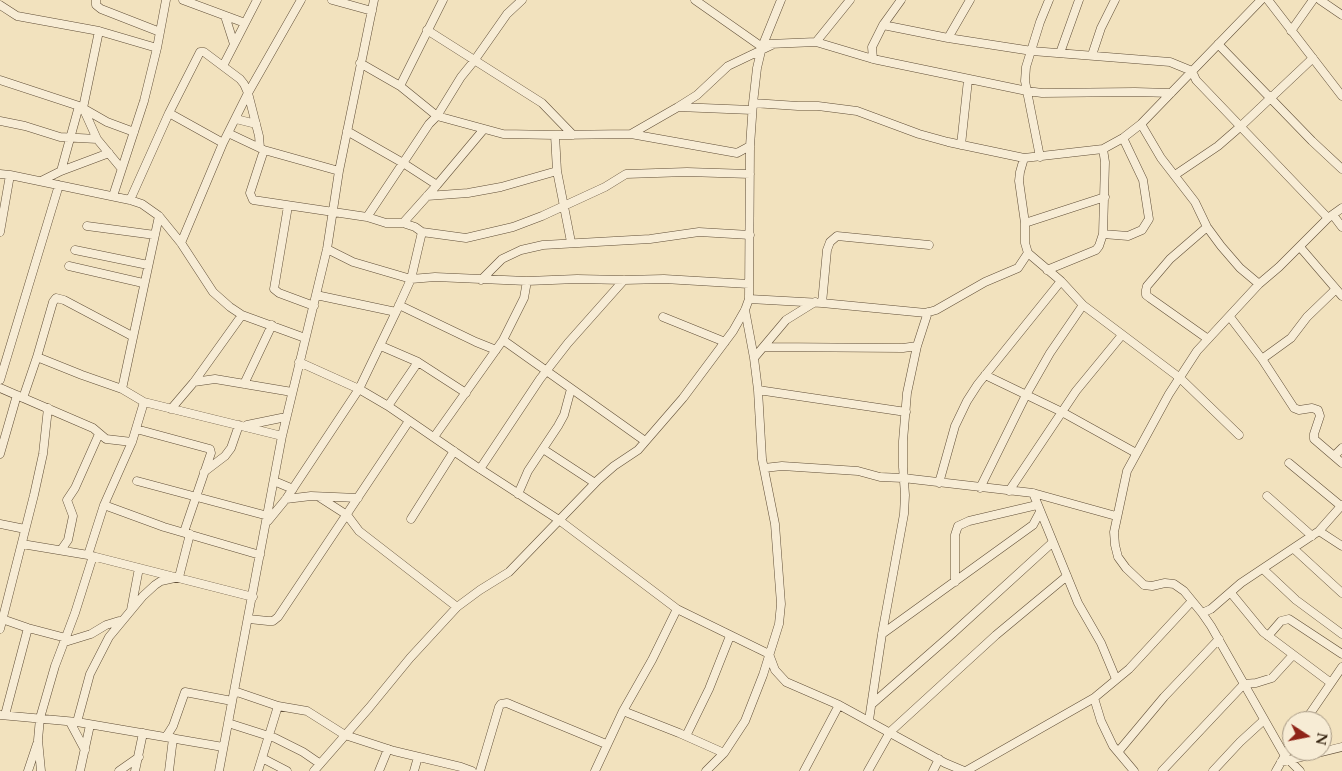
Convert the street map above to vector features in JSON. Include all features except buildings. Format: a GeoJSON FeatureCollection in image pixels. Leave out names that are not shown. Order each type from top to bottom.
{"type":"FeatureCollection","features":[{"type":"Feature","properties":{"kind":"street"},"geometry":{"type":"LineString","coordinates":[[96,0],[96,5],[101,9],[160,32]]}},
{"type":"Feature","properties":{"kind":"street"},"geometry":{"type":"LineString","coordinates":[[113,196],[144,101],[166,0]]}},
{"type":"Feature","properties":{"kind":"street"},"geometry":{"type":"LineString","coordinates":[[183,0],[245,23]]}},
{"type":"Feature","properties":{"kind":"street"},"geometry":{"type":"LineString","coordinates":[[223,66],[257,0]]}},
{"type":"Feature","properties":{"kind":"street"},"geometry":{"type":"LineString","coordinates":[[181,243],[223,143],[248,93],[301,0]]}},
{"type":"Feature","properties":{"kind":"street"},"geometry":{"type":"LineString","coordinates":[[332,0],[372,10]]}},
{"type":"Feature","properties":{"kind":"street"},"geometry":{"type":"LineString","coordinates":[[219,771],[282,436],[327,250],[339,171],[374,0]]}},
{"type":"Feature","properties":{"kind":"street"},"geometry":{"type":"LineString","coordinates":[[400,86],[443,0]]}},
{"type":"Feature","properties":{"kind":"street"},"geometry":{"type":"LineString","coordinates":[[367,217],[429,124],[437,116],[453,88],[507,14],[522,0]]}},
{"type":"Feature","properties":{"kind":"street"},"geometry":{"type":"LineString","coordinates":[[695,0],[765,46]]}},
{"type":"Feature","properties":{"kind":"street"},"geometry":{"type":"LineString","coordinates":[[314,771],[410,658],[457,608],[480,590],[509,572],[595,483],[614,466],[638,450],[683,398],[746,310],[749,299],[752,106],[757,68],[781,0]]}},
{"type":"Feature","properties":{"kind":"street"},"geometry":{"type":"LineString","coordinates":[[816,42],[850,0]]}},
{"type":"Feature","properties":{"kind":"street"},"geometry":{"type":"LineString","coordinates":[[860,56],[872,47],[901,0]]}},
{"type":"Feature","properties":{"kind":"street"},"geometry":{"type":"LineString","coordinates":[[948,38],[970,0]]}},
{"type":"Feature","properties":{"kind":"street"},"geometry":{"type":"LineString","coordinates":[[1040,157],[1025,81],[1026,67],[1040,22],[1050,0]]}},
{"type":"Feature","properties":{"kind":"street"},"geometry":{"type":"LineString","coordinates":[[1060,53],[1079,0]]}},
{"type":"Feature","properties":{"kind":"street"},"geometry":{"type":"LineString","coordinates":[[1092,55],[1101,28],[1115,0]]}},
{"type":"Feature","properties":{"kind":"street"},"geometry":{"type":"LineString","coordinates":[[678,107],[818,106],[857,111],[919,134],[960,145],[1024,158],[1103,149],[1123,138],[1141,124],[1261,0]]}},
{"type":"Feature","properties":{"kind":"street"},"geometry":{"type":"LineString","coordinates":[[1268,0],[1342,96]]}},
{"type":"Feature","properties":{"kind":"street"},"geometry":{"type":"LineString","coordinates":[[1291,31],[1313,0]]}},
{"type":"Feature","properties":{"kind":"street"},"geometry":{"type":"LineString","coordinates":[[1320,0],[1342,15]]}},
{"type":"Feature","properties":{"kind":"street"},"geometry":{"type":"LineString","coordinates":[[0,5],[23,18],[99,31],[157,48]]}},
{"type":"Feature","properties":{"kind":"street"},"geometry":{"type":"LineString","coordinates":[[225,16],[234,44]]}},
{"type":"Feature","properties":{"kind":"street"},"geometry":{"type":"LineString","coordinates":[[234,19],[240,32]]}},
{"type":"Feature","properties":{"kind":"street"},"geometry":{"type":"LineString","coordinates":[[884,25],[948,38],[1032,50],[1170,62],[1192,71],[1196,80],[1342,227]]}},
{"type":"Feature","properties":{"kind":"street"},"geometry":{"type":"LineString","coordinates":[[427,30],[542,103],[573,135]]}},
{"type":"Feature","properties":{"kind":"street"},"geometry":{"type":"LineString","coordinates":[[61,172],[69,138],[81,107],[99,31]]}},
{"type":"Feature","properties":{"kind":"street"},"geometry":{"type":"LineString","coordinates":[[631,134],[697,95],[728,66],[765,46],[816,42],[860,56],[1027,91],[1042,93],[1171,93]]}},
{"type":"Feature","properties":{"kind":"street"},"geometry":{"type":"LineString","coordinates":[[1218,44],[1269,99],[1342,169]]}},
{"type":"Feature","properties":{"kind":"street"},"geometry":{"type":"LineString","coordinates":[[872,47],[873,59]]}},
{"type":"Feature","properties":{"kind":"street"},"geometry":{"type":"LineString","coordinates":[[130,200],[169,114],[200,52],[204,52],[240,79],[248,93],[262,149],[250,194],[254,200],[402,223],[415,227],[422,232],[449,237],[472,236],[513,227],[605,187],[626,174],[687,172],[750,174]]}},
{"type":"Feature","properties":{"kind":"street"},"geometry":{"type":"LineString","coordinates":[[1175,175],[1218,146],[1313,58]]}},
{"type":"Feature","properties":{"kind":"street"},"geometry":{"type":"LineString","coordinates":[[360,63],[400,86],[437,116],[503,134],[631,134],[750,155]]}},
{"type":"Feature","properties":{"kind":"street"},"geometry":{"type":"LineString","coordinates":[[0,80],[81,107],[107,122],[134,132]]}},
{"type":"Feature","properties":{"kind":"street"},"geometry":{"type":"LineString","coordinates":[[960,145],[968,80]]}},
{"type":"Feature","properties":{"kind":"street"},"geometry":{"type":"LineString","coordinates":[[697,95],[709,107]]}},
{"type":"Feature","properties":{"kind":"street"},"geometry":{"type":"LineString","coordinates":[[81,107],[97,139],[122,168]]}},
{"type":"Feature","properties":{"kind":"street"},"geometry":{"type":"LineString","coordinates":[[169,114],[223,143]]}},
{"type":"Feature","properties":{"kind":"street"},"geometry":{"type":"LineString","coordinates":[[236,119],[256,124]]}},
{"type":"Feature","properties":{"kind":"street"},"geometry":{"type":"LineString","coordinates":[[0,121],[69,138],[97,139]]}},
{"type":"Feature","properties":{"kind":"street"},"geometry":{"type":"LineString","coordinates":[[1141,124],[1158,152],[1195,202],[1207,227],[1233,261],[1259,284]]}},
{"type":"Feature","properties":{"kind":"street"},"geometry":{"type":"LineString","coordinates":[[402,223],[484,129]]}},
{"type":"Feature","properties":{"kind":"street"},"geometry":{"type":"LineString","coordinates":[[347,131],[404,163],[437,185]]}},
{"type":"Feature","properties":{"kind":"street"},"geometry":{"type":"LineString","coordinates":[[228,134],[262,149],[339,171]]}},
{"type":"Feature","properties":{"kind":"street"},"geometry":{"type":"LineString","coordinates":[[555,135],[558,171],[571,242]]}},
{"type":"Feature","properties":{"kind":"street"},"geometry":{"type":"LineString","coordinates":[[1103,234],[1128,236],[1142,230],[1149,218],[1143,180],[1123,138]]}},
{"type":"Feature","properties":{"kind":"street"},"geometry":{"type":"LineString","coordinates":[[737,154],[750,146]]}},
{"type":"Feature","properties":{"kind":"street"},"geometry":{"type":"LineString","coordinates":[[1047,270],[1096,250],[1099,246],[1103,234],[1103,149]]}},
{"type":"Feature","properties":{"kind":"street"},"geometry":{"type":"LineString","coordinates":[[41,181],[108,153]]}},
{"type":"Feature","properties":{"kind":"street"},"geometry":{"type":"LineString","coordinates":[[1024,158],[1020,172],[1020,181],[1025,223],[1025,243],[1028,253],[1061,281],[1083,305],[1165,365],[1239,435]]}},
{"type":"Feature","properties":{"kind":"street"},"geometry":{"type":"LineString","coordinates":[[427,196],[468,193],[501,187],[558,171]]}},
{"type":"Feature","properties":{"kind":"street"},"geometry":{"type":"LineString","coordinates":[[0,174],[113,196],[142,204],[159,216],[181,243],[213,292],[230,308],[242,315],[305,338]]}},
{"type":"Feature","properties":{"kind":"street"},"geometry":{"type":"LineString","coordinates":[[0,232],[10,175]]}},
{"type":"Feature","properties":{"kind":"street"},"geometry":{"type":"LineString","coordinates":[[0,380],[59,185]]}},
{"type":"Feature","properties":{"kind":"street"},"geometry":{"type":"LineString","coordinates":[[1025,223],[1104,197]]}},
{"type":"Feature","properties":{"kind":"street"},"geometry":{"type":"LineString","coordinates":[[288,206],[274,289],[279,293],[314,306]]}},
{"type":"Feature","properties":{"kind":"street"},"geometry":{"type":"LineString","coordinates":[[1282,754],[1219,639],[1202,613],[1184,591],[1174,584],[1165,582],[1152,586],[1144,585],[1126,568],[1118,557],[1114,532],[1127,471],[1197,351],[1259,284],[1330,216],[1342,208]]}},
{"type":"Feature","properties":{"kind":"street"},"geometry":{"type":"LineString","coordinates":[[412,213],[415,227]]}},
{"type":"Feature","properties":{"kind":"street"},"geometry":{"type":"LineString","coordinates":[[122,389],[143,283],[159,216]]}},
{"type":"Feature","properties":{"kind":"street"},"geometry":{"type":"LineString","coordinates":[[87,226],[155,235]]}},
{"type":"Feature","properties":{"kind":"street"},"geometry":{"type":"LineString","coordinates":[[1207,227],[1170,260],[1147,286],[1146,295],[1208,339]]}},
{"type":"Feature","properties":{"kind":"street"},"geometry":{"type":"LineString","coordinates":[[267,520],[286,499],[360,388],[412,279],[422,232]]}},
{"type":"Feature","properties":{"kind":"street"},"geometry":{"type":"LineString","coordinates":[[482,280],[502,259],[520,250],[544,245],[650,239],[699,232],[750,235]]}},
{"type":"Feature","properties":{"kind":"street"},"geometry":{"type":"LineString","coordinates":[[818,303],[827,250],[830,242],[837,236],[928,246]]}},
{"type":"Feature","properties":{"kind":"street"},"geometry":{"type":"LineString","coordinates":[[1300,246],[1342,296]]}},
{"type":"Feature","properties":{"kind":"street"},"geometry":{"type":"LineString","coordinates":[[75,250],[148,265]]}},
{"type":"Feature","properties":{"kind":"street"},"geometry":{"type":"LineString","coordinates":[[327,250],[353,262],[412,279],[435,277],[528,281],[664,279],[749,284]]}},
{"type":"Feature","properties":{"kind":"street"},"geometry":{"type":"LineString","coordinates":[[749,299],[928,312],[936,310],[985,282],[1018,268],[1028,253]]}},
{"type":"Feature","properties":{"kind":"street"},"geometry":{"type":"LineString","coordinates":[[69,266],[143,283]]}},
{"type":"Feature","properties":{"kind":"street"},"geometry":{"type":"LineString","coordinates":[[480,469],[545,372],[624,280]]}},
{"type":"Feature","properties":{"kind":"street"},"geometry":{"type":"LineString","coordinates":[[434,437],[503,340],[524,298],[528,281]]}},
{"type":"Feature","properties":{"kind":"street"},"geometry":{"type":"LineString","coordinates":[[939,483],[955,426],[967,401],[985,375],[1061,281]]}},
{"type":"Feature","properties":{"kind":"street"},"geometry":{"type":"LineString","coordinates":[[1262,359],[1292,338],[1307,317],[1336,289]]}},
{"type":"Feature","properties":{"kind":"street"},"geometry":{"type":"LineString","coordinates":[[316,295],[398,309],[496,350]]}},
{"type":"Feature","properties":{"kind":"street"},"geometry":{"type":"LineString","coordinates":[[0,454],[20,396],[37,357],[53,302],[56,298],[64,300],[132,336]]}},
{"type":"Feature","properties":{"kind":"street"},"geometry":{"type":"LineString","coordinates":[[754,358],[786,320],[818,303]]}},
{"type":"Feature","properties":{"kind":"street"},"geometry":{"type":"LineString","coordinates":[[980,488],[1026,395],[1050,353],[1083,305]]}},
{"type":"Feature","properties":{"kind":"street"},"geometry":{"type":"LineString","coordinates":[[706,771],[724,753],[745,721],[763,675],[779,624],[781,604],[775,524],[762,459],[758,390],[746,310]]}},
{"type":"Feature","properties":{"kind":"street"},"geometry":{"type":"LineString","coordinates":[[869,720],[882,634],[904,514],[903,441],[907,393],[917,346],[928,312]]}},
{"type":"Feature","properties":{"kind":"street"},"geometry":{"type":"LineString","coordinates":[[171,409],[194,382],[242,315]]}},
{"type":"Feature","properties":{"kind":"street"},"geometry":{"type":"LineString","coordinates":[[663,317],[724,342]]}},
{"type":"Feature","properties":{"kind":"street"},"geometry":{"type":"LineString","coordinates":[[1230,317],[1262,359],[1294,408],[1299,410],[1312,408],[1318,410],[1320,416],[1314,439],[1342,463]]}},
{"type":"Feature","properties":{"kind":"street"},"geometry":{"type":"LineString","coordinates":[[244,384],[272,325]]}},
{"type":"Feature","properties":{"kind":"street"},"geometry":{"type":"LineString","coordinates":[[1009,491],[1022,475],[1076,392],[1122,335]]}},
{"type":"Feature","properties":{"kind":"street"},"geometry":{"type":"LineString","coordinates":[[503,340],[545,372],[571,388],[645,441]]}},
{"type":"Feature","properties":{"kind":"street"},"geometry":{"type":"LineString","coordinates":[[381,346],[418,362],[466,393]]}},
{"type":"Feature","properties":{"kind":"street"},"geometry":{"type":"LineString","coordinates":[[764,347],[903,348],[917,346]]}},
{"type":"Feature","properties":{"kind":"street"},"geometry":{"type":"LineString","coordinates":[[37,357],[122,389],[144,402],[282,436]]}},
{"type":"Feature","properties":{"kind":"street"},"geometry":{"type":"LineString","coordinates":[[299,362],[360,388],[388,406],[559,520],[677,609],[769,654],[775,670],[786,682],[869,720],[942,764],[965,771],[1094,698],[1129,669],[1192,601]]}},
{"type":"Feature","properties":{"kind":"street"},"geometry":{"type":"LineString","coordinates":[[388,406],[418,362]]}},
{"type":"Feature","properties":{"kind":"street"},"geometry":{"type":"LineString","coordinates":[[202,369],[215,380]]}},
{"type":"Feature","properties":{"kind":"street"},"geometry":{"type":"LineString","coordinates":[[985,375],[1062,412],[1136,454]]}},
{"type":"Feature","properties":{"kind":"street"},"geometry":{"type":"LineString","coordinates":[[194,382],[215,380],[292,392]]}},
{"type":"Feature","properties":{"kind":"street"},"geometry":{"type":"LineString","coordinates":[[0,388],[93,428],[106,438],[132,442]]}},
{"type":"Feature","properties":{"kind":"street"},"geometry":{"type":"LineString","coordinates":[[518,494],[528,471],[564,415],[571,388]]}},
{"type":"Feature","properties":{"kind":"street"},"geometry":{"type":"LineString","coordinates":[[758,390],[906,412]]}},
{"type":"Feature","properties":{"kind":"street"},"geometry":{"type":"LineString","coordinates":[[42,771],[38,740],[40,718],[91,556],[104,506],[132,442],[144,402]]}},
{"type":"Feature","properties":{"kind":"street"},"geometry":{"type":"LineString","coordinates":[[0,629],[43,454],[48,408]]}},
{"type":"Feature","properties":{"kind":"street"},"geometry":{"type":"LineString","coordinates":[[242,425],[286,417]]}},
{"type":"Feature","properties":{"kind":"street"},"geometry":{"type":"LineString","coordinates":[[249,619],[268,622],[278,617],[409,421]]}},
{"type":"Feature","properties":{"kind":"street"},"geometry":{"type":"LineString","coordinates":[[204,472],[225,456],[242,425]]}},
{"type":"Feature","properties":{"kind":"street"},"geometry":{"type":"LineString","coordinates":[[136,429],[210,449],[211,453],[196,497],[187,533],[179,577]]}},
{"type":"Feature","properties":{"kind":"street"},"geometry":{"type":"LineString","coordinates":[[61,550],[68,540],[73,516],[67,500],[75,488],[99,434]]}},
{"type":"Feature","properties":{"kind":"street"},"geometry":{"type":"LineString","coordinates":[[1334,456],[1342,448]]}},
{"type":"Feature","properties":{"kind":"street"},"geometry":{"type":"LineString","coordinates":[[543,449],[595,483]]}},
{"type":"Feature","properties":{"kind":"street"},"geometry":{"type":"LineString","coordinates":[[411,519],[454,451]]}},
{"type":"Feature","properties":{"kind":"street"},"geometry":{"type":"LineString","coordinates":[[1202,613],[1211,609],[1241,583],[1315,534],[1341,505],[1289,463]]}},
{"type":"Feature","properties":{"kind":"street"},"geometry":{"type":"LineString","coordinates":[[764,468],[782,466],[858,471],[880,477],[904,478],[1033,493],[1116,516]]}},
{"type":"Feature","properties":{"kind":"street"},"geometry":{"type":"LineString","coordinates":[[1022,475],[1022,493]]}},
{"type":"Feature","properties":{"kind":"street"},"geometry":{"type":"LineString","coordinates":[[137,481],[196,497],[267,520]]}},
{"type":"Feature","properties":{"kind":"street"},"geometry":{"type":"LineString","coordinates":[[274,481],[315,496],[346,515],[359,531],[457,608]]}},
{"type":"Feature","properties":{"kind":"street"},"geometry":{"type":"LineString","coordinates":[[1033,493],[1067,576],[1116,679]]}},
{"type":"Feature","properties":{"kind":"street"},"geometry":{"type":"LineString","coordinates":[[286,499],[315,496],[358,498]]}},
{"type":"Feature","properties":{"kind":"street"},"geometry":{"type":"LineString","coordinates":[[1266,496],[1315,534],[1342,546]]}},
{"type":"Feature","properties":{"kind":"street"},"geometry":{"type":"LineString","coordinates":[[104,506],[164,527],[260,555]]}},
{"type":"Feature","properties":{"kind":"street"},"geometry":{"type":"LineString","coordinates":[[882,634],[1033,525],[1038,508]]}},
{"type":"Feature","properties":{"kind":"street"},"geometry":{"type":"LineString","coordinates":[[955,582],[954,535],[958,526],[969,521],[1038,508]]}},
{"type":"Feature","properties":{"kind":"street"},"geometry":{"type":"LineString","coordinates":[[0,524],[25,529]]}},
{"type":"Feature","properties":{"kind":"street"},"geometry":{"type":"LineString","coordinates":[[1033,525],[1046,526]]}},
{"type":"Feature","properties":{"kind":"street"},"geometry":{"type":"LineString","coordinates":[[872,704],[1053,542]]}},
{"type":"Feature","properties":{"kind":"street"},"geometry":{"type":"LineString","coordinates":[[22,544],[91,556],[253,597]]}},
{"type":"Feature","properties":{"kind":"street"},"geometry":{"type":"LineString","coordinates":[[1294,549],[1342,593]]}},
{"type":"Feature","properties":{"kind":"street"},"geometry":{"type":"LineString","coordinates":[[131,611],[139,568]]}},
{"type":"Feature","properties":{"kind":"street"},"geometry":{"type":"LineString","coordinates":[[1263,569],[1296,600],[1342,634]]}},
{"type":"Feature","properties":{"kind":"street"},"geometry":{"type":"LineString","coordinates":[[868,771],[890,732],[996,635],[1067,576]]}},
{"type":"Feature","properties":{"kind":"street"},"geometry":{"type":"LineString","coordinates":[[85,750],[73,722],[99,654],[114,628],[143,596],[161,581],[179,577]]}},
{"type":"Feature","properties":{"kind":"street"},"geometry":{"type":"LineString","coordinates":[[1231,593],[1251,619],[1268,636],[1331,683]]}},
{"type":"Feature","properties":{"kind":"street"},"geometry":{"type":"LineString","coordinates":[[595,771],[623,710],[656,652],[677,609]]}},
{"type":"Feature","properties":{"kind":"street"},"geometry":{"type":"LineString","coordinates":[[2,619],[65,640],[91,634],[106,625],[121,621]]}},
{"type":"Feature","properties":{"kind":"street"},"geometry":{"type":"LineString","coordinates":[[1268,636],[1281,621],[1289,619],[1342,654]]}},
{"type":"Feature","properties":{"kind":"street"},"geometry":{"type":"LineString","coordinates":[[28,628],[2,715],[73,722],[224,747]]}},
{"type":"Feature","properties":{"kind":"street"},"geometry":{"type":"LineString","coordinates":[[686,736],[709,689],[730,636]]}},
{"type":"Feature","properties":{"kind":"street"},"geometry":{"type":"LineString","coordinates":[[1118,752],[1164,697],[1219,639]]}},
{"type":"Feature","properties":{"kind":"street"},"geometry":{"type":"LineString","coordinates":[[1162,771],[1244,684],[1256,683],[1272,678],[1293,655]]}},
{"type":"Feature","properties":{"kind":"street"},"geometry":{"type":"LineString","coordinates":[[1312,711],[1342,667]]}},
{"type":"Feature","properties":{"kind":"street"},"geometry":{"type":"LineString","coordinates":[[234,691],[278,706],[308,711],[345,735],[388,749],[472,771]]}},
{"type":"Feature","properties":{"kind":"street"},"geometry":{"type":"LineString","coordinates":[[169,771],[170,738],[185,692],[232,701]]}},
{"type":"Feature","properties":{"kind":"street"},"geometry":{"type":"LineString","coordinates":[[1094,698],[1101,721],[1113,746],[1134,771]]}},
{"type":"Feature","properties":{"kind":"street"},"geometry":{"type":"LineString","coordinates":[[480,771],[499,707],[502,704],[507,703],[606,744]]}},
{"type":"Feature","properties":{"kind":"street"},"geometry":{"type":"LineString","coordinates":[[804,771],[839,705]]}},
{"type":"Feature","properties":{"kind":"street"},"geometry":{"type":"LineString","coordinates":[[258,771],[278,706]]}},
{"type":"Feature","properties":{"kind":"street"},"geometry":{"type":"LineString","coordinates":[[623,710],[724,753]]}},
{"type":"Feature","properties":{"kind":"street"},"geometry":{"type":"LineString","coordinates":[[1213,771],[1264,720]]}},
{"type":"Feature","properties":{"kind":"street"},"geometry":{"type":"LineString","coordinates":[[228,723],[270,737],[320,762]]}},
{"type":"Feature","properties":{"kind":"street"},"geometry":{"type":"LineString","coordinates":[[80,771],[90,725]]}},
{"type":"Feature","properties":{"kind":"street"},"geometry":{"type":"LineString","coordinates":[[136,771],[143,733]]}},
{"type":"Feature","properties":{"kind":"street"},"geometry":{"type":"LineString","coordinates":[[28,771],[38,740]]}},
{"type":"Feature","properties":{"kind":"street"},"geometry":{"type":"LineString","coordinates":[[379,771],[388,749]]}},
{"type":"Feature","properties":{"kind":"street"},"geometry":{"type":"LineString","coordinates":[[119,771],[139,757]]}},
{"type":"Feature","properties":{"kind":"street"},"geometry":{"type":"LineString","coordinates":[[414,771],[418,757]]}},
{"type":"Feature","properties":{"kind":"street"},"geometry":{"type":"LineString","coordinates":[[262,758],[287,771]]}},
{"type":"Feature","properties":{"kind":"street"},"geometry":{"type":"LineString","coordinates":[[1276,771],[1284,761]]}},
{"type":"Feature","properties":{"kind":"street"},"geometry":{"type":"LineString","coordinates":[[1286,761],[1300,771]]}},
{"type":"Feature","properties":{"kind":"street"},"geometry":{"type":"LineString","coordinates":[[933,771],[942,764]]}}]}
